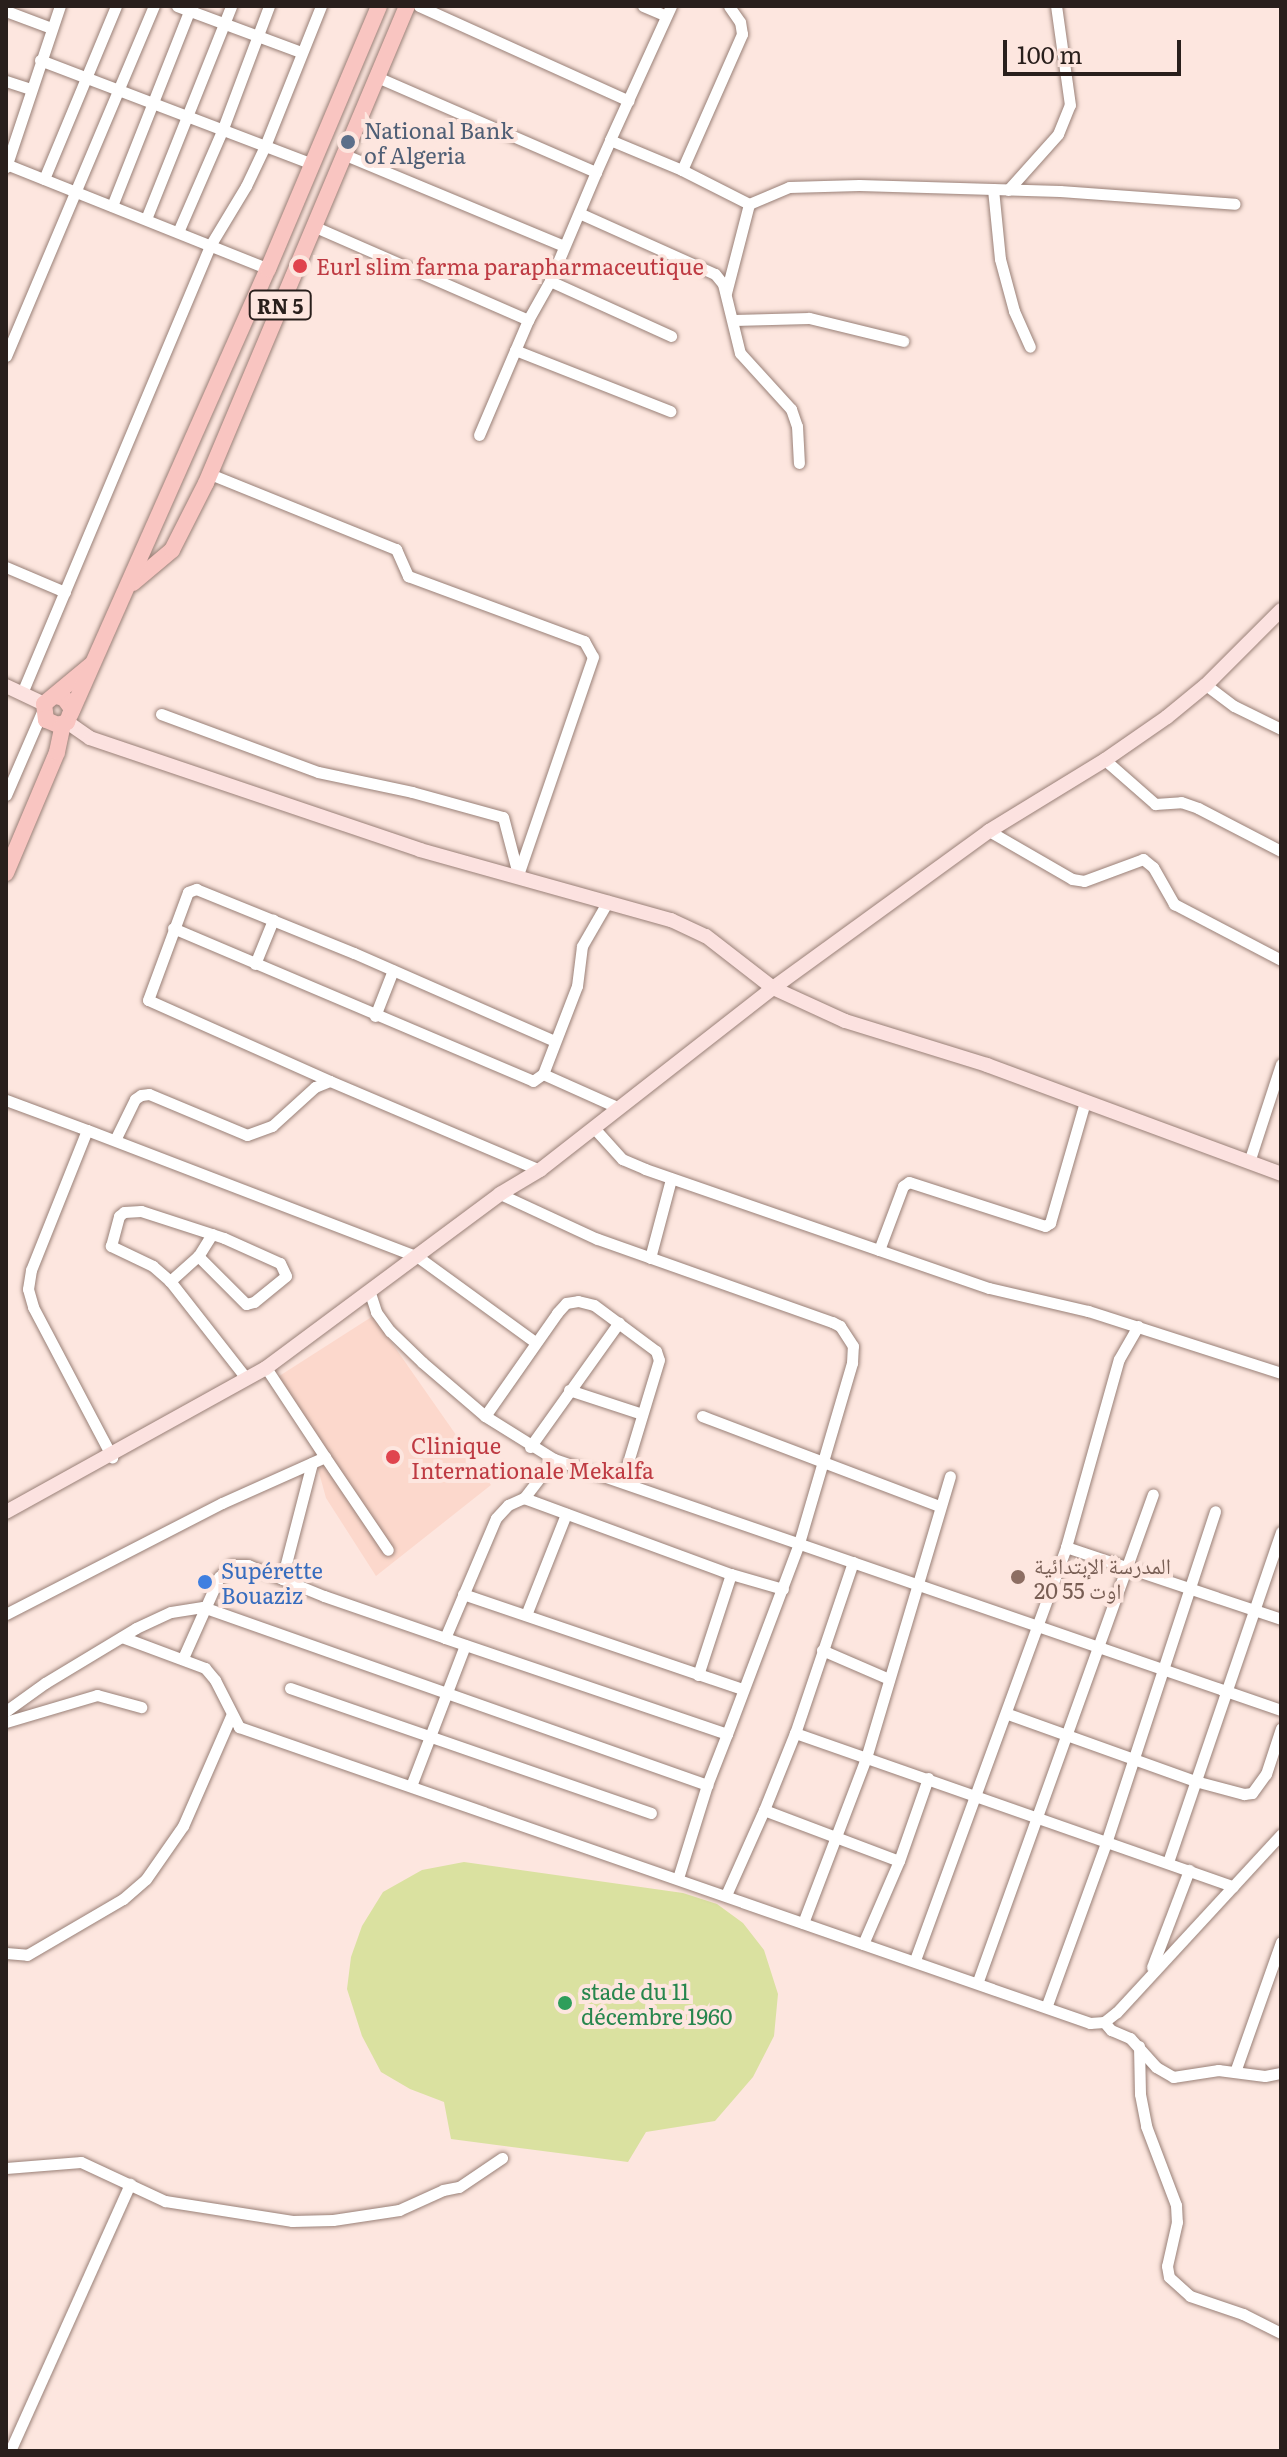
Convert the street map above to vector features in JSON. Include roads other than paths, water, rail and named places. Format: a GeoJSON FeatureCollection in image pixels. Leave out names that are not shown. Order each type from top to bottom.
{"type":"FeatureCollection","features":[{"type":"Feature","properties":{"kind":"main road","name":"RN 5"},"geometry":{"type":"LineString","coordinates":[[6,873],[47,779],[67,720],[129,587],[219,372],[268,269],[379,6]]}},
{"type":"Feature","properties":{"kind":"main road","name":"RN 5"},"geometry":{"type":"LineString","coordinates":[[129,587],[172,550],[210,474],[407,6]]}},
{"type":"Feature","properties":{"kind":"main road","name":"RN 5"},"geometry":{"type":"LineString","coordinates":[[47,704],[96,660]]}},
{"type":"Feature","properties":{"kind":"main road"},"geometry":{"type":"LineString","coordinates":[[68,701],[67,720],[49,723],[47,704],[68,701]]}},
{"type":"Feature","properties":{"kind":"street"},"geometry":{"type":"LineString","coordinates":[[60,6],[6,165],[268,269]]}},
{"type":"Feature","properties":{"kind":"street"},"geometry":{"type":"LineString","coordinates":[[44,179],[116,6]]}},
{"type":"Feature","properties":{"kind":"street"},"geometry":{"type":"LineString","coordinates":[[6,356],[154,6]]}},
{"type":"Feature","properties":{"kind":"street"},"geometry":{"type":"LineString","coordinates":[[177,6],[191,8],[224,24],[301,52]]}},
{"type":"Feature","properties":{"kind":"street"},"geometry":{"type":"LineString","coordinates":[[146,219],[231,6]]}},
{"type":"Feature","properties":{"kind":"street"},"geometry":{"type":"LineString","coordinates":[[178,232],[222,131],[269,6]]}},
{"type":"Feature","properties":{"kind":"street"},"geometry":{"type":"LineString","coordinates":[[22,693],[211,244],[246,186],[265,146],[321,6]]}},
{"type":"Feature","properties":{"kind":"street"},"geometry":{"type":"LineString","coordinates":[[419,6],[629,101]]}},
{"type":"Feature","properties":{"kind":"street"},"geometry":{"type":"LineString","coordinates":[[479,435],[668,11],[643,6]]}},
{"type":"Feature","properties":{"kind":"street"},"geometry":{"type":"LineString","coordinates":[[682,170],[742,34],[740,22],[729,6]]}},
{"type":"Feature","properties":{"kind":"street"},"geometry":{"type":"LineString","coordinates":[[1008,190],[1058,134],[1070,105],[1056,6]]}},
{"type":"Feature","properties":{"kind":"street"},"geometry":{"type":"LineString","coordinates":[[112,206],[191,8]]}},
{"type":"Feature","properties":{"kind":"street"},"geometry":{"type":"LineString","coordinates":[[6,11],[51,28]]}},
{"type":"Feature","properties":{"kind":"street"},"geometry":{"type":"LineString","coordinates":[[40,60],[313,164]]}},
{"type":"Feature","properties":{"kind":"street"},"geometry":{"type":"LineString","coordinates":[[377,77],[596,172]]}},
{"type":"Feature","properties":{"kind":"street"},"geometry":{"type":"LineString","coordinates":[[6,81],[30,89]]}},
{"type":"Feature","properties":{"kind":"street"},"geometry":{"type":"LineString","coordinates":[[610,140],[682,170],[749,204],[789,187],[859,185],[993,189],[1235,204]]}},
{"type":"Feature","properties":{"kind":"street"},"geometry":{"type":"LineString","coordinates":[[343,154],[564,246]]}},
{"type":"Feature","properties":{"kind":"street"},"geometry":{"type":"LineString","coordinates":[[993,189],[1000,259],[1014,311],[1030,347]]}},
{"type":"Feature","properties":{"kind":"street"},"geometry":{"type":"LineString","coordinates":[[726,293],[749,204]]}},
{"type":"Feature","properties":{"kind":"street"},"geometry":{"type":"LineString","coordinates":[[579,213],[706,268],[723,284],[740,353],[791,409],[797,426],[799,463]]}},
{"type":"Feature","properties":{"kind":"street"},"geometry":{"type":"LineString","coordinates":[[313,226],[528,320]]}},
{"type":"Feature","properties":{"kind":"street"},"geometry":{"type":"LineString","coordinates":[[550,281],[671,336]]}},
{"type":"Feature","properties":{"kind":"street"},"geometry":{"type":"LineString","coordinates":[[734,320],[809,318],[903,341]]}},
{"type":"Feature","properties":{"kind":"street"},"geometry":{"type":"LineString","coordinates":[[515,350],[670,411]]}},
{"type":"Feature","properties":{"kind":"street"},"geometry":{"type":"LineString","coordinates":[[210,474],[396,549],[408,576],[584,641],[593,657],[518,875]]}},
{"type":"Feature","properties":{"kind":"street"},"geometry":{"type":"LineString","coordinates":[[6,567],[65,592]]}},
{"type":"Feature","properties":{"kind":"street"},"geometry":{"type":"LineString","coordinates":[[6,1512],[112,1457],[266,1368],[500,1194],[540,1170],[773,988],[989,831],[1105,760],[1206,685],[1281,610]]}},
{"type":"Feature","properties":{"kind":"street"},"geometry":{"type":"LineString","coordinates":[[1206,685],[1234,706],[1281,729]]}},
{"type":"Feature","properties":{"kind":"street"},"geometry":{"type":"LineString","coordinates":[[6,686],[47,704],[6,795]]}},
{"type":"Feature","properties":{"kind":"street"},"geometry":{"type":"LineString","coordinates":[[161,714],[318,772],[412,792],[503,817],[518,875]]}},
{"type":"Feature","properties":{"kind":"street"},"geometry":{"type":"LineString","coordinates":[[67,720],[90,738],[420,850],[671,920],[706,936],[773,988],[845,1021],[987,1065],[1281,1174]]}},
{"type":"Feature","properties":{"kind":"street"},"geometry":{"type":"LineString","coordinates":[[1105,760],[1155,804],[1181,802],[1198,808],[1281,851]]}},
{"type":"Feature","properties":{"kind":"street"},"geometry":{"type":"LineString","coordinates":[[989,831],[1072,879],[1084,881],[1143,859],[1153,867],[1174,904],[1281,960]]}},
{"type":"Feature","properties":{"kind":"street"},"geometry":{"type":"LineString","coordinates":[[540,1170],[148,1000],[185,896],[192,889],[393,970],[554,1041]]}},
{"type":"Feature","properties":{"kind":"street"},"geometry":{"type":"LineString","coordinates":[[173,928],[533,1081],[543,1074],[577,986],[582,946],[608,901]]}},
{"type":"Feature","properties":{"kind":"street"},"geometry":{"type":"LineString","coordinates":[[255,964],[273,920]]}},
{"type":"Feature","properties":{"kind":"street"},"geometry":{"type":"LineString","coordinates":[[375,1016],[393,970]]}},
{"type":"Feature","properties":{"kind":"street"},"geometry":{"type":"LineString","coordinates":[[1249,1162],[1281,1064]]}},
{"type":"Feature","properties":{"kind":"street"},"geometry":{"type":"LineString","coordinates":[[543,1074],[619,1108]]}},
{"type":"Feature","properties":{"kind":"street"},"geometry":{"type":"LineString","coordinates":[[116,1138],[135,1099],[141,1095],[149,1094],[247,1135],[272,1126],[315,1087],[330,1081]]}},
{"type":"Feature","properties":{"kind":"street"},"geometry":{"type":"LineString","coordinates":[[6,1100],[116,1138],[418,1257],[535,1342]]}},
{"type":"Feature","properties":{"kind":"street"},"geometry":{"type":"LineString","coordinates":[[879,1250],[903,1186],[909,1182],[1045,1226],[1050,1223],[1085,1102]]}},
{"type":"Feature","properties":{"kind":"street"},"geometry":{"type":"LineString","coordinates":[[594,1128],[622,1159],[671,1179],[989,1288],[1138,1326],[1281,1373]]}},
{"type":"Feature","properties":{"kind":"street"},"geometry":{"type":"LineString","coordinates":[[87,1130],[31,1270],[28,1289],[33,1307],[112,1457]]}},
{"type":"Feature","properties":{"kind":"street"},"geometry":{"type":"LineString","coordinates":[[650,1258],[671,1179]]}},
{"type":"Feature","properties":{"kind":"street"},"geometry":{"type":"LineString","coordinates":[[500,1194],[597,1239],[840,1326],[853,1346],[852,1363],[825,1463],[799,1543],[707,1785],[678,1878]]}},
{"type":"Feature","properties":{"kind":"street"},"geometry":{"type":"LineString","coordinates":[[198,1256],[246,1304],[254,1302],[286,1276],[280,1263],[212,1234],[141,1211],[119,1216],[111,1246],[153,1266],[170,1281],[246,1378]]}},
{"type":"Feature","properties":{"kind":"street"},"geometry":{"type":"LineString","coordinates":[[170,1281],[198,1256],[212,1234]]}},
{"type":"Feature","properties":{"kind":"street"},"geometry":{"type":"LineString","coordinates":[[370,1293],[376,1312],[390,1331],[485,1416],[530,1447],[554,1459],[1281,1710]]}},
{"type":"Feature","properties":{"kind":"street"},"geometry":{"type":"LineString","coordinates":[[485,1416],[535,1342],[566,1303],[578,1301],[594,1305],[658,1355],[658,1370],[622,1482]]}},
{"type":"Feature","properties":{"kind":"street"},"geometry":{"type":"LineString","coordinates":[[530,1447],[619,1322]]}},
{"type":"Feature","properties":{"kind":"street"},"geometry":{"type":"LineString","coordinates":[[915,1960],[1008,1714],[1066,1547],[1119,1359],[1138,1326]]}},
{"type":"Feature","properties":{"kind":"street"},"geometry":{"type":"LineString","coordinates":[[266,1368],[388,1550]]}},
{"type":"Feature","properties":{"kind":"street"},"geometry":{"type":"LineString","coordinates":[[569,1390],[642,1414]]}},
{"type":"Feature","properties":{"kind":"street"},"geometry":{"type":"LineString","coordinates":[[702,1416],[939,1506]]}},
{"type":"Feature","properties":{"kind":"street"},"geometry":{"type":"LineString","coordinates":[[6,1614],[222,1503],[325,1457]]}},
{"type":"Feature","properties":{"kind":"street"},"geometry":{"type":"LineString","coordinates":[[445,1638],[496,1518],[508,1505],[524,1498],[554,1459]]}},
{"type":"Feature","properties":{"kind":"street"},"geometry":{"type":"LineString","coordinates":[[282,1579],[312,1463]]}},
{"type":"Feature","properties":{"kind":"street"},"geometry":{"type":"LineString","coordinates":[[803,1923],[866,1758],[950,1476]]}},
{"type":"Feature","properties":{"kind":"street"},"geometry":{"type":"LineString","coordinates":[[978,1981],[1153,1494]]}},
{"type":"Feature","properties":{"kind":"street"},"geometry":{"type":"LineString","coordinates":[[524,1498],[731,1574],[783,1589]]}},
{"type":"Feature","properties":{"kind":"street"},"geometry":{"type":"LineString","coordinates":[[1047,2005],[1135,1759],[1161,1670],[1215,1511]]}},
{"type":"Feature","properties":{"kind":"street"},"geometry":{"type":"LineString","coordinates":[[526,1615],[566,1514]]}},
{"type":"Feature","properties":{"kind":"street"},"geometry":{"type":"LineString","coordinates":[[1168,1862],[1281,1532]]}},
{"type":"Feature","properties":{"kind":"street"},"geometry":{"type":"LineString","coordinates":[[1066,1547],[1281,1619]]}},
{"type":"Feature","properties":{"kind":"street"},"geometry":{"type":"LineString","coordinates":[[726,1895],[795,1733],[853,1562]]}},
{"type":"Feature","properties":{"kind":"street"},"geometry":{"type":"LineString","coordinates":[[183,1658],[203,1607],[219,1577],[232,1565],[248,1565],[445,1638],[727,1734]]}},
{"type":"Feature","properties":{"kind":"street"},"geometry":{"type":"LineString","coordinates":[[698,1675],[731,1574]]}},
{"type":"Feature","properties":{"kind":"street"},"geometry":{"type":"LineString","coordinates":[[463,1594],[742,1689]]}},
{"type":"Feature","properties":{"kind":"street"},"geometry":{"type":"LineString","coordinates":[[6,1711],[45,1683],[122,1637],[171,1612],[203,1607],[707,1785]]}},
{"type":"Feature","properties":{"kind":"street"},"geometry":{"type":"LineString","coordinates":[[122,1637],[205,1668],[215,1680],[239,1727],[978,1981],[1090,2023],[1104,2022],[1139,2046],[1156,2067],[1173,2077],[1218,2070],[1265,2076],[1281,2073]]}},
{"type":"Feature","properties":{"kind":"street"},"geometry":{"type":"LineString","coordinates":[[411,1786],[465,1645]]}},
{"type":"Feature","properties":{"kind":"street"},"geometry":{"type":"LineString","coordinates":[[822,1650],[889,1679]]}},
{"type":"Feature","properties":{"kind":"street"},"geometry":{"type":"LineString","coordinates":[[290,1688],[651,1813]]}},
{"type":"Feature","properties":{"kind":"street"},"geometry":{"type":"LineString","coordinates":[[6,1722],[97,1695],[141,1707]]}},
{"type":"Feature","properties":{"kind":"street"},"geometry":{"type":"LineString","coordinates":[[1008,1714],[1195,1781],[1244,1794],[1252,1793],[1266,1774],[1281,1728]]}},
{"type":"Feature","properties":{"kind":"street"},"geometry":{"type":"LineString","coordinates":[[6,1953],[27,1955],[123,1899],[146,1879],[183,1826],[231,1716]]}},
{"type":"Feature","properties":{"kind":"street"},"geometry":{"type":"LineString","coordinates":[[795,1733],[1233,1886]]}},
{"type":"Feature","properties":{"kind":"street"},"geometry":{"type":"LineString","coordinates":[[863,1944],[899,1861],[928,1778]]}},
{"type":"Feature","properties":{"kind":"street"},"geometry":{"type":"LineString","coordinates":[[764,1810],[899,1861]]}},
{"type":"Feature","properties":{"kind":"street"},"geometry":{"type":"LineString","coordinates":[[1104,2022],[1281,1836]]}},
{"type":"Feature","properties":{"kind":"street"},"geometry":{"type":"LineString","coordinates":[[1150,1973],[1189,1870]]}},
{"type":"Feature","properties":{"kind":"street"},"geometry":{"type":"LineString","coordinates":[[1235,2072],[1281,1942]]}},
{"type":"Feature","properties":{"kind":"street"},"geometry":{"type":"LineString","coordinates":[[1139,2046],[1140,2094],[1146,2126],[1176,2205],[1177,2222],[1167,2266],[1169,2277],[1190,2296],[1243,2314],[1281,2333]]}},
{"type":"Feature","properties":{"kind":"street"},"geometry":{"type":"LineString","coordinates":[[6,2168],[81,2162],[165,2201],[292,2221],[333,2220],[399,2210],[443,2190],[459,2187],[502,2158]]}},
{"type":"Feature","properties":{"kind":"street"},"geometry":{"type":"LineString","coordinates":[[10,2451],[130,2184]]}},
{"type":"Feature","properties":{"kind":"place","name":"National Bank of Algeria"},"geometry":{"type":"Point","coordinates":[348,142]}},
{"type":"Feature","properties":{"kind":"place","name":"Eurl slim farma parapharmaceutique"},"geometry":{"type":"Point","coordinates":[300,266]}},
{"type":"Feature","properties":{"kind":"place","name":"Clinique Internationale Mekalfa"},"geometry":{"type":"Point","coordinates":[393,1457]}},
{"type":"Feature","properties":{"kind":"place","name":"المدرسة الإبتدائية 20 اوت 55"},"geometry":{"type":"Point","coordinates":[1018,1577]}},
{"type":"Feature","properties":{"kind":"place","name":"Supérette Bouaziz"},"geometry":{"type":"Point","coordinates":[205,1582]}},
{"type":"Feature","properties":{"kind":"place","name":"stade du 11 décembre 1960"},"geometry":{"type":"Point","coordinates":[565,2003]}}]}
